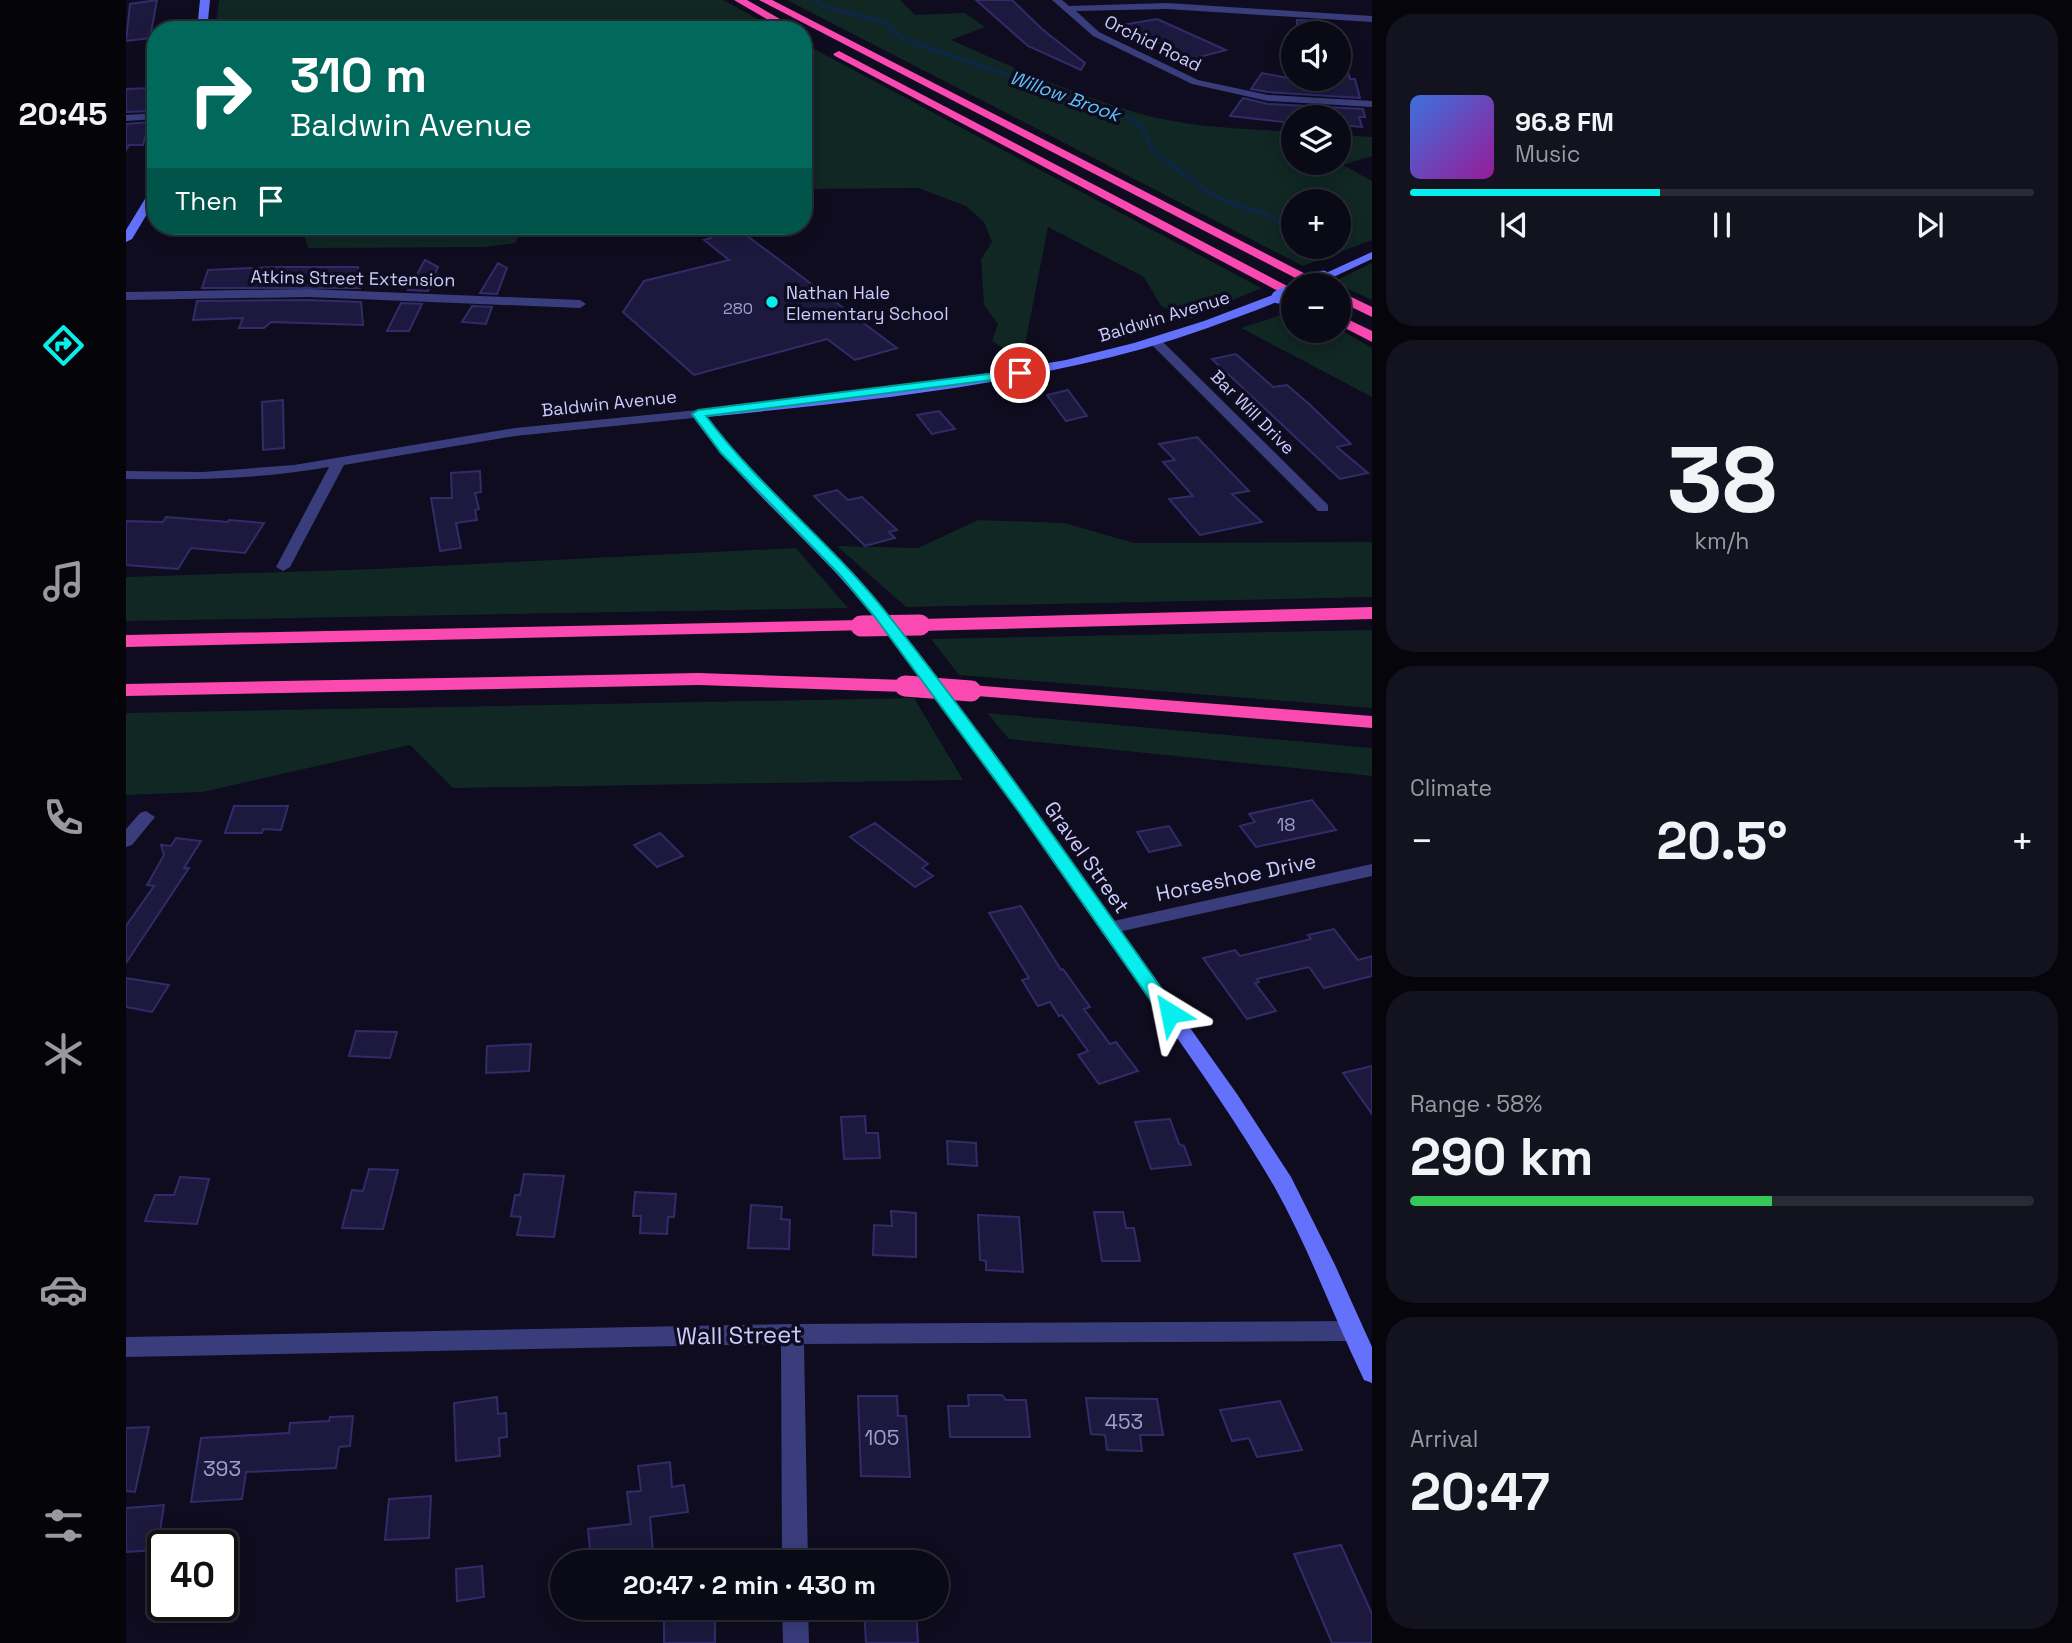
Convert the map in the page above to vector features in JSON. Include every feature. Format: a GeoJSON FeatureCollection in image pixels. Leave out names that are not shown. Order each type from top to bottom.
{"type":"FeatureCollection","features":[{"type":"Feature","properties":{"kind":"highway"},"geometry":{"type":"LineString","coordinates":[[739,0],[778,21]]}},
{"type":"Feature","properties":{"kind":"highway"},"geometry":{"type":"LineString","coordinates":[[764,0],[806,21]]}},
{"type":"Feature","properties":{"kind":"highway"},"geometry":{"type":"LineString","coordinates":[[812,24],[1305,273]]}},
{"type":"Feature","properties":{"kind":"highway"},"geometry":{"type":"LineString","coordinates":[[812,40],[1281,286]]}},
{"type":"Feature","properties":{"kind":"highway"},"geometry":{"type":"LineString","coordinates":[[1351,302],[1372,313]]}},
{"type":"Feature","properties":{"kind":"highway"},"geometry":{"type":"LineString","coordinates":[[1351,326],[1372,337]]}},
{"type":"Feature","properties":{"kind":"highway"},"geometry":{"type":"LineString","coordinates":[[126,641],[1372,613]]}},
{"type":"Feature","properties":{"kind":"highway"},"geometry":{"type":"LineString","coordinates":[[126,690],[699,679],[905,686],[1372,722]]}},
{"type":"Feature","properties":{"kind":"street"},"geometry":{"type":"LineString","coordinates":[[203,21],[205,0]]}},
{"type":"Feature","properties":{"kind":"street","name":"Orchid Road"},"geometry":{"type":"LineString","coordinates":[[1057,0],[1096,34],[1195,82],[1268,98],[1372,104]]}},
{"type":"Feature","properties":{"kind":"street"},"geometry":{"type":"LineString","coordinates":[[1065,9],[1167,6],[1372,19]]}},
{"type":"Feature","properties":{"kind":"street"},"geometry":{"type":"LineString","coordinates":[[126,118],[147,117]]}},
{"type":"Feature","properties":{"kind":"street"},"geometry":{"type":"LineString","coordinates":[[126,239],[147,204]]}},
{"type":"Feature","properties":{"kind":"street"},"geometry":{"type":"LineString","coordinates":[[1337,273],[1372,255]]}},
{"type":"Feature","properties":{"kind":"street","name":"Atkins Street Extension"},"geometry":{"type":"LineString","coordinates":[[126,296],[308,293],[580,304]]}},
{"type":"Feature","properties":{"kind":"street","name":"Baldwin Avenue"},"geometry":{"type":"LineString","coordinates":[[126,475],[204,477],[247,474],[515,432],[698,414],[1010,375],[1156,342],[1217,322],[1281,296]]}},
{"type":"Feature","properties":{"kind":"street","name":"Bar Will Drive"},"geometry":{"type":"LineString","coordinates":[[1156,342],[1323,508]]}},
{"type":"Feature","properties":{"kind":"street","name":"Gravel Street"},"geometry":{"type":"LineString","coordinates":[[698,414],[725,451],[845,573],[880,614],[1230,1099],[1277,1172],[1308,1231],[1372,1373]]}},
{"type":"Feature","properties":{"kind":"street"},"geometry":{"type":"LineString","coordinates":[[283,567],[339,461]]}},
{"type":"Feature","properties":{"kind":"street"},"geometry":{"type":"LineString","coordinates":[[126,841],[146,817]]}},
{"type":"Feature","properties":{"kind":"street","name":"Horseshoe Drive"},"geometry":{"type":"LineString","coordinates":[[1109,928],[1372,870]]}},
{"type":"Feature","properties":{"kind":"street","name":"Wall Street"},"geometry":{"type":"LineString","coordinates":[[126,1347],[792,1334],[1353,1331]]}},
{"type":"Feature","properties":{"kind":"street"},"geometry":{"type":"LineString","coordinates":[[792,1334],[795,1550]]}},
{"type":"Feature","properties":{"kind":"street"},"geometry":{"type":"LineString","coordinates":[[795,1620],[796,1643]]}},
{"type":"Feature","properties":{"kind":"path"},"geometry":{"type":"LineString","coordinates":[[454,21],[458,20]]}},
{"type":"Feature","properties":{"kind":"green space"},"geometry":{"type":"Polygon","coordinates":[[[219,0],[723,0],[762,21],[216,21],[219,0]]]}},
{"type":"Feature","properties":{"kind":"green space"},"geometry":{"type":"Polygon","coordinates":[[[787,0],[900,0],[915,15],[965,13],[985,27],[951,40],[1065,88],[1154,117],[1214,127],[1281,131],[1281,175],[1351,175],[1351,169],[1372,181],[1372,240],[1351,248],[1351,189],[1281,189],[1281,255],[787,0]]]}},
{"type":"Feature","properties":{"kind":"green space"},"geometry":{"type":"Polygon","coordinates":[[[812,48],[1261,288],[1189,319],[1161,306],[1144,277],[1048,227],[1022,360],[992,341],[998,324],[984,305],[981,259],[992,242],[984,222],[966,206],[918,188],[812,189],[812,48]]]}},
{"type":"Feature","properties":{"kind":"green space"},"geometry":{"type":"Polygon","coordinates":[[[1351,136],[1372,137],[1372,156],[1351,163],[1351,136]]]}},
{"type":"Feature","properties":{"kind":"green space"},"geometry":{"type":"Polygon","coordinates":[[[518,235],[516,243],[483,247],[308,248],[305,237],[518,235]]]}},
{"type":"Feature","properties":{"kind":"green space"},"geometry":{"type":"Polygon","coordinates":[[[1289,259],[1322,259],[1303,266],[1289,259]]]}},
{"type":"Feature","properties":{"kind":"green space"},"geometry":{"type":"Polygon","coordinates":[[[1372,263],[1372,300],[1351,290],[1351,273],[1372,263]]]}},
{"type":"Feature","properties":{"kind":"green space"},"geometry":{"type":"Polygon","coordinates":[[[1281,315],[1281,343],[1351,343],[1351,336],[1372,348],[1372,397],[1241,328],[1281,315]]]}},
{"type":"Feature","properties":{"kind":"green space"},"geometry":{"type":"Polygon","coordinates":[[[978,520],[1064,523],[1134,543],[1372,542],[1372,597],[906,607],[837,546],[918,548],[978,520]]]}},
{"type":"Feature","properties":{"kind":"green space"},"geometry":{"type":"Polygon","coordinates":[[[796,548],[848,608],[126,621],[126,577],[375,569],[796,548]]]}},
{"type":"Feature","properties":{"kind":"green space"},"geometry":{"type":"Polygon","coordinates":[[[1372,630],[1372,708],[959,675],[931,639],[1372,630]]]}},
{"type":"Feature","properties":{"kind":"green space"},"geometry":{"type":"Polygon","coordinates":[[[914,698],[963,780],[453,788],[410,745],[202,792],[126,795],[126,713],[914,698]]]}},
{"type":"Feature","properties":{"kind":"green space"},"geometry":{"type":"Polygon","coordinates":[[[987,713],[1372,748],[1372,776],[1009,739],[987,713]]]}},
{"type":"Feature","properties":{"kind":"building"},"geometry":{"type":"Polygon","coordinates":[[[157,0],[153,21],[147,21],[147,38],[126,41],[130,4],[157,0]]]}},
{"type":"Feature","properties":{"kind":"building"},"geometry":{"type":"Polygon","coordinates":[[[976,0],[1012,0],[1042,29],[1085,63],[1081,70],[1028,46],[976,0]]]}},
{"type":"Feature","properties":{"kind":"building"},"geometry":{"type":"Polygon","coordinates":[[[1157,19],[1226,50],[1192,59],[1122,25],[1157,19]]]}},
{"type":"Feature","properties":{"kind":"building"},"geometry":{"type":"Polygon","coordinates":[[[1262,73],[1281,77],[1281,91],[1351,91],[1351,79],[1355,79],[1360,98],[1251,89],[1262,73]]]}},
{"type":"Feature","properties":{"kind":"building"},"geometry":{"type":"Polygon","coordinates":[[[147,88],[147,111],[126,112],[126,89],[147,88]]]}},
{"type":"Feature","properties":{"kind":"building"},"geometry":{"type":"Polygon","coordinates":[[[1243,98],[1287,105],[1281,105],[1281,122],[1230,116],[1243,98]]]}},
{"type":"Feature","properties":{"kind":"building"},"geometry":{"type":"Polygon","coordinates":[[[1351,108],[1363,109],[1365,117],[1359,117],[1362,127],[1351,126],[1351,108]]]}},
{"type":"Feature","properties":{"kind":"building"},"geometry":{"type":"Polygon","coordinates":[[[147,122],[143,145],[129,145],[126,150],[126,124],[147,122]]]}},
{"type":"Feature","properties":{"kind":"building"},"geometry":{"type":"Polygon","coordinates":[[[707,235],[746,235],[897,348],[855,360],[827,339],[694,375],[623,312],[644,281],[729,260],[704,240],[711,238],[707,235]]]}},
{"type":"Feature","properties":{"kind":"building"},"geometry":{"type":"Polygon","coordinates":[[[425,260],[438,267],[428,291],[408,290],[425,260]]]}},
{"type":"Feature","properties":{"kind":"building"},"geometry":{"type":"Polygon","coordinates":[[[498,263],[507,268],[497,294],[480,293],[498,263]]]}},
{"type":"Feature","properties":{"kind":"building"},"geometry":{"type":"Polygon","coordinates":[[[358,267],[360,288],[202,288],[208,270],[358,267]]]}},
{"type":"Feature","properties":{"kind":"building"},"geometry":{"type":"Polygon","coordinates":[[[197,301],[361,302],[363,325],[271,322],[264,328],[239,328],[243,318],[193,320],[197,301]]]}},
{"type":"Feature","properties":{"kind":"building"},"geometry":{"type":"Polygon","coordinates":[[[401,303],[422,304],[409,331],[387,331],[401,303]]]}},
{"type":"Feature","properties":{"kind":"building"},"geometry":{"type":"Polygon","coordinates":[[[472,306],[492,307],[486,324],[462,322],[472,306]]]}},
{"type":"Feature","properties":{"kind":"building"},"geometry":{"type":"Polygon","coordinates":[[[1236,354],[1273,387],[1287,385],[1309,404],[1351,444],[1337,447],[1368,473],[1340,479],[1212,359],[1236,354]]]}},
{"type":"Feature","properties":{"kind":"building"},"geometry":{"type":"Polygon","coordinates":[[[1068,390],[1087,416],[1066,421],[1047,395],[1068,390]]]}},
{"type":"Feature","properties":{"kind":"building"},"geometry":{"type":"Polygon","coordinates":[[[283,400],[284,448],[263,450],[262,402],[283,400]]]}},
{"type":"Feature","properties":{"kind":"building"},"geometry":{"type":"Polygon","coordinates":[[[939,411],[955,429],[932,434],[917,415],[939,411]]]}},
{"type":"Feature","properties":{"kind":"building"},"geometry":{"type":"Polygon","coordinates":[[[1197,437],[1249,491],[1232,494],[1262,522],[1200,535],[1169,499],[1193,496],[1163,462],[1175,460],[1159,444],[1197,437]]]}},
{"type":"Feature","properties":{"kind":"building"},"geometry":{"type":"Polygon","coordinates":[[[480,471],[481,492],[475,493],[479,509],[475,510],[477,520],[456,523],[461,548],[440,551],[431,498],[452,498],[451,473],[480,471]]]}},
{"type":"Feature","properties":{"kind":"building"},"geometry":{"type":"Polygon","coordinates":[[[837,490],[848,500],[862,497],[897,530],[889,532],[895,538],[865,546],[814,496],[837,490]]]}},
{"type":"Feature","properties":{"kind":"building"},"geometry":{"type":"Polygon","coordinates":[[[166,517],[264,523],[245,553],[191,548],[178,569],[126,565],[126,521],[163,522],[166,517]]]}},
{"type":"Feature","properties":{"kind":"building"},"geometry":{"type":"Polygon","coordinates":[[[1312,800],[1336,830],[1256,847],[1240,826],[1255,822],[1249,814],[1312,800]]]}},
{"type":"Feature","properties":{"kind":"building"},"geometry":{"type":"Polygon","coordinates":[[[234,806],[288,806],[281,830],[225,833],[234,806]]]}},
{"type":"Feature","properties":{"kind":"building"},"geometry":{"type":"Polygon","coordinates":[[[875,823],[928,864],[922,868],[933,876],[915,887],[850,837],[875,823]]]}},
{"type":"Feature","properties":{"kind":"building"},"geometry":{"type":"Polygon","coordinates":[[[1169,826],[1181,845],[1149,852],[1137,832],[1169,826]]]}},
{"type":"Feature","properties":{"kind":"building"},"geometry":{"type":"Polygon","coordinates":[[[660,833],[683,856],[657,867],[634,845],[660,833]]]}},
{"type":"Feature","properties":{"kind":"building"},"geometry":{"type":"Polygon","coordinates":[[[176,838],[201,841],[184,868],[189,868],[126,963],[126,926],[154,886],[147,885],[164,855],[161,845],[171,846],[176,838]]]}},
{"type":"Feature","properties":{"kind":"building"},"geometry":{"type":"Polygon","coordinates":[[[1021,906],[1061,970],[1063,969],[1090,1007],[1084,1009],[1110,1044],[1116,1042],[1138,1071],[1099,1084],[1078,1055],[1088,1051],[1062,1015],[1059,1016],[1050,1002],[1038,1006],[1022,980],[1029,978],[989,913],[1021,906]]]}},
{"type":"Feature","properties":{"kind":"building"},"geometry":{"type":"Polygon","coordinates":[[[1334,929],[1358,960],[1372,956],[1372,976],[1324,988],[1309,967],[1257,979],[1259,982],[1255,983],[1276,1011],[1247,1019],[1203,958],[1235,950],[1240,956],[1311,939],[1308,935],[1334,929]]]}},
{"type":"Feature","properties":{"kind":"building"},"geometry":{"type":"Polygon","coordinates":[[[126,978],[169,985],[152,1012],[126,1007],[126,978]]]}},
{"type":"Feature","properties":{"kind":"building"},"geometry":{"type":"Polygon","coordinates":[[[356,1031],[397,1032],[390,1058],[349,1056],[356,1031]]]}},
{"type":"Feature","properties":{"kind":"building"},"geometry":{"type":"Polygon","coordinates":[[[531,1044],[529,1071],[486,1073],[487,1046],[531,1044]]]}},
{"type":"Feature","properties":{"kind":"building"},"geometry":{"type":"Polygon","coordinates":[[[1372,1066],[1372,1114],[1343,1073],[1372,1066]]]}},
{"type":"Feature","properties":{"kind":"building"},"geometry":{"type":"Polygon","coordinates":[[[865,1116],[866,1133],[878,1133],[880,1158],[844,1159],[841,1117],[865,1116]]]}},
{"type":"Feature","properties":{"kind":"building"},"geometry":{"type":"Polygon","coordinates":[[[1170,1119],[1179,1144],[1184,1146],[1191,1165],[1151,1169],[1135,1122],[1170,1119]]]}},
{"type":"Feature","properties":{"kind":"building"},"geometry":{"type":"Polygon","coordinates":[[[947,1141],[976,1143],[977,1166],[948,1164],[947,1141]]]}},
{"type":"Feature","properties":{"kind":"building"},"geometry":{"type":"Polygon","coordinates":[[[369,1169],[398,1170],[383,1229],[342,1228],[352,1190],[363,1191],[369,1169]]]}},
{"type":"Feature","properties":{"kind":"building"},"geometry":{"type":"Polygon","coordinates":[[[524,1174],[564,1176],[554,1237],[517,1235],[521,1217],[511,1216],[515,1195],[520,1195],[524,1174]]]}},
{"type":"Feature","properties":{"kind":"building"},"geometry":{"type":"Polygon","coordinates":[[[180,1177],[209,1179],[197,1224],[145,1221],[155,1195],[174,1195],[180,1177]]]}},
{"type":"Feature","properties":{"kind":"building"},"geometry":{"type":"Polygon","coordinates":[[[635,1192],[676,1194],[674,1217],[668,1217],[667,1234],[640,1233],[641,1216],[633,1216],[635,1192]]]}},
{"type":"Feature","properties":{"kind":"building"},"geometry":{"type":"Polygon","coordinates":[[[751,1205],[782,1207],[781,1219],[790,1220],[789,1249],[748,1248],[751,1205]]]}},
{"type":"Feature","properties":{"kind":"building"},"geometry":{"type":"Polygon","coordinates":[[[891,1211],[916,1213],[916,1257],[873,1255],[874,1225],[892,1226],[891,1211]]]}},
{"type":"Feature","properties":{"kind":"building"},"geometry":{"type":"Polygon","coordinates":[[[1094,1212],[1123,1212],[1126,1228],[1134,1228],[1140,1261],[1102,1261],[1094,1212]]]}},
{"type":"Feature","properties":{"kind":"building"},"geometry":{"type":"Polygon","coordinates":[[[978,1215],[1019,1217],[1023,1272],[986,1270],[986,1261],[980,1260],[978,1215]]]}},
{"type":"Feature","properties":{"kind":"building"},"geometry":{"type":"Polygon","coordinates":[[[968,1395],[1002,1395],[1006,1400],[1026,1400],[1030,1437],[950,1437],[948,1406],[969,1406],[968,1395]]]}},
{"type":"Feature","properties":{"kind":"building"},"geometry":{"type":"Polygon","coordinates":[[[858,1396],[897,1396],[898,1416],[906,1416],[910,1477],[861,1476],[858,1396]]]}},
{"type":"Feature","properties":{"kind":"building"},"geometry":{"type":"Polygon","coordinates":[[[497,1397],[498,1414],[506,1413],[507,1437],[499,1438],[500,1456],[456,1461],[454,1403],[497,1397]]]}},
{"type":"Feature","properties":{"kind":"building"},"geometry":{"type":"Polygon","coordinates":[[[1086,1398],[1157,1399],[1163,1435],[1140,1435],[1142,1451],[1107,1450],[1105,1435],[1091,1434],[1086,1398]]]}},
{"type":"Feature","properties":{"kind":"building"},"geometry":{"type":"Polygon","coordinates":[[[1280,1401],[1302,1450],[1257,1457],[1249,1438],[1232,1441],[1220,1410],[1280,1401]]]}},
{"type":"Feature","properties":{"kind":"building"},"geometry":{"type":"Polygon","coordinates":[[[353,1416],[350,1446],[339,1447],[336,1468],[246,1472],[242,1499],[191,1502],[201,1438],[289,1433],[290,1423],[329,1421],[330,1417],[353,1416]]]}},
{"type":"Feature","properties":{"kind":"building"},"geometry":{"type":"Polygon","coordinates":[[[149,1427],[135,1492],[126,1491],[126,1428],[149,1427]]]}},
{"type":"Feature","properties":{"kind":"building"},"geometry":{"type":"Polygon","coordinates":[[[670,1462],[672,1487],[684,1485],[688,1512],[650,1517],[653,1550],[590,1550],[588,1529],[631,1524],[627,1492],[641,1491],[638,1466],[670,1462]]]}},
{"type":"Feature","properties":{"kind":"building"},"geometry":{"type":"Polygon","coordinates":[[[431,1496],[429,1538],[385,1540],[389,1499],[431,1496]]]}},
{"type":"Feature","properties":{"kind":"building"},"geometry":{"type":"Polygon","coordinates":[[[164,1505],[160,1530],[147,1530],[147,1551],[126,1552],[126,1508],[164,1505]]]}},
{"type":"Feature","properties":{"kind":"building"},"geometry":{"type":"Polygon","coordinates":[[[1341,1545],[1372,1614],[1372,1643],[1332,1643],[1294,1554],[1341,1545]]]}},
{"type":"Feature","properties":{"kind":"building"},"geometry":{"type":"Polygon","coordinates":[[[482,1566],[484,1597],[457,1601],[456,1569],[482,1566]]]}},
{"type":"Feature","properties":{"kind":"building"},"geometry":{"type":"Polygon","coordinates":[[[664,1620],[715,1620],[715,1643],[664,1643],[664,1620]]]}},
{"type":"Feature","properties":{"kind":"building"},"geometry":{"type":"Polygon","coordinates":[[[865,1620],[917,1620],[918,1643],[866,1643],[865,1620]]]}},
{"type":"Feature","properties":{"kind":"waterway","name":"Willow Brook"},"geometry":{"type":"LineString","coordinates":[[816,0],[822,6],[885,22],[897,35],[920,45],[1131,118],[1143,129],[1153,151],[1205,190],[1230,203],[1266,214],[1281,222]]}},
{"type":"Feature","properties":{"kind":"place","name":"Nathan Hale Elementary School"},"geometry":{"type":"Point","coordinates":[772,302]}},
{"type":"Feature","properties":{"kind":"route"},"geometry":{"type":"LineString","coordinates":[[1020,373],[959,383],[698,414],[725,451],[845,573],[880,614],[1025,808],[1170,1013]]}}]}
